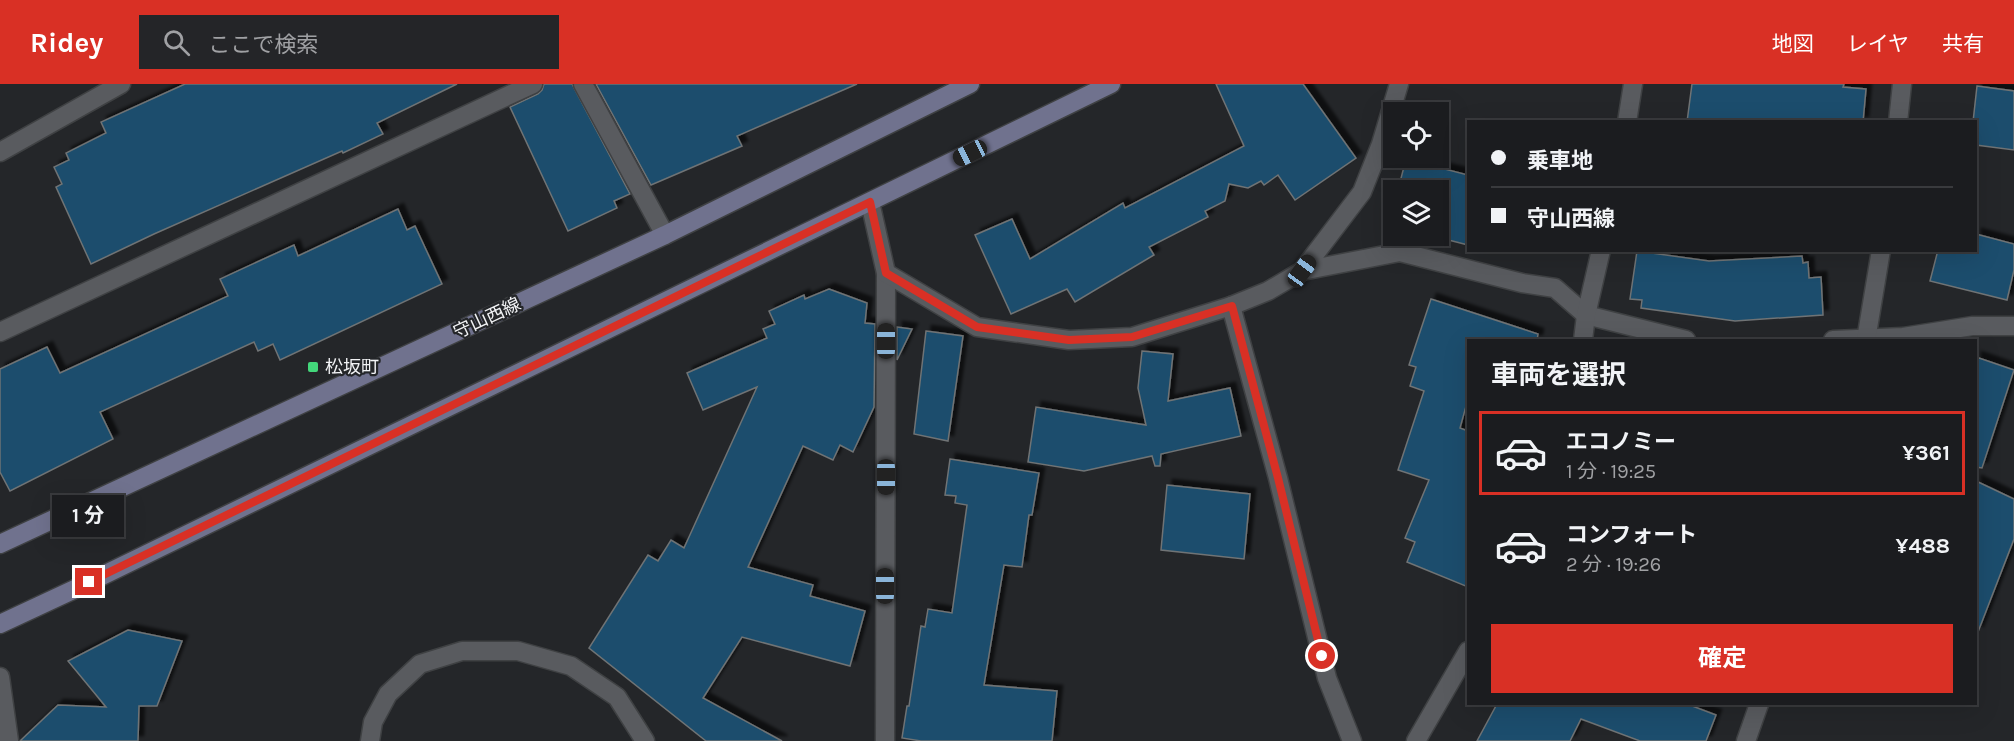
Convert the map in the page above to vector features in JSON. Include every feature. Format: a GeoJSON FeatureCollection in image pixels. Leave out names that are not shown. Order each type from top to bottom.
{"type":"FeatureCollection","features":[{"type":"Feature","properties":{"kind":"main road","name":"守山西線"},"geometry":{"type":"LineString","coordinates":[[0,544],[665,235],[970,84]]}},
{"type":"Feature","properties":{"kind":"main road"},"geometry":{"type":"LineString","coordinates":[[0,624],[1111,84]]}},
{"type":"Feature","properties":{"kind":"street"},"geometry":{"type":"LineString","coordinates":[[0,152],[122,84]]}},
{"type":"Feature","properties":{"kind":"street"},"geometry":{"type":"LineString","coordinates":[[0,332],[533,84]]}},
{"type":"Feature","properties":{"kind":"street"},"geometry":{"type":"LineString","coordinates":[[583,84],[665,235]]}},
{"type":"Feature","properties":{"kind":"street"},"geometry":{"type":"LineString","coordinates":[[1302,271],[1362,192],[1381,144],[1399,84]]}},
{"type":"Feature","properties":{"kind":"street"},"geometry":{"type":"LineString","coordinates":[[1627,120],[1633,84]]}},
{"type":"Feature","properties":{"kind":"street"},"geometry":{"type":"LineString","coordinates":[[1898,120],[1902,84]]}},
{"type":"Feature","properties":{"kind":"street"},"geometry":{"type":"LineString","coordinates":[[870,202],[886,273],[885,741]]}},
{"type":"Feature","properties":{"kind":"street"},"geometry":{"type":"LineString","coordinates":[[886,273],[977,327],[1069,340],[1132,337],[1232,306],[1268,291],[1302,271],[1400,252],[1522,283],[1555,288],[1586,315],[1682,339]]}},
{"type":"Feature","properties":{"kind":"street"},"geometry":{"type":"LineString","coordinates":[[1582,339],[1600,252]]}},
{"type":"Feature","properties":{"kind":"street"},"geometry":{"type":"LineString","coordinates":[[1881,252],[1867,339],[1903,337],[1972,326],[2014,326]]}},
{"type":"Feature","properties":{"kind":"street"},"geometry":{"type":"LineString","coordinates":[[1232,306],[1278,478],[1327,678],[1352,741]]}},
{"type":"Feature","properties":{"kind":"street"},"geometry":{"type":"LineString","coordinates":[[370,741],[373,722],[388,694],[420,664],[462,651],[518,651],[571,666],[617,697],[645,741]]}},
{"type":"Feature","properties":{"kind":"street"},"geometry":{"type":"LineString","coordinates":[[1416,741],[1467,653]]}},
{"type":"Feature","properties":{"kind":"street"},"geometry":{"type":"LineString","coordinates":[[0,677],[9,741]]}},
{"type":"Feature","properties":{"kind":"street"},"geometry":{"type":"LineString","coordinates":[[1746,741],[1759,705]]}},
{"type":"Feature","properties":{"kind":"building"},"geometry":{"type":"Polygon","coordinates":[[[185,84],[457,84],[377,123],[383,134],[91,264],[56,187],[62,184],[54,167],[69,160],[66,153],[106,133],[101,122],[185,84]]]}},
{"type":"Feature","properties":{"kind":"building"},"geometry":{"type":"Polygon","coordinates":[[[544,84],[572,84],[630,194],[614,201],[617,208],[568,231],[510,107],[538,94],[544,84]]]}},
{"type":"Feature","properties":{"kind":"building"},"geometry":{"type":"Polygon","coordinates":[[[596,84],[857,84],[737,136],[742,146],[651,185],[596,84]]]}},
{"type":"Feature","properties":{"kind":"building"},"geometry":{"type":"Polygon","coordinates":[[[1216,84],[1303,84],[1356,158],[1295,200],[1278,175],[1264,185],[1261,181],[1248,188],[1229,184],[1225,201],[1205,211],[1208,217],[1149,247],[1154,255],[1075,302],[1067,289],[1011,314],[975,235],[1012,219],[1030,259],[1123,203],[1125,208],[1244,146],[1216,84]]]}},
{"type":"Feature","properties":{"kind":"building"},"geometry":{"type":"Polygon","coordinates":[[[1692,84],[1844,84],[1843,87],[1866,89],[1863,120],[1687,120],[1692,84]]]}},
{"type":"Feature","properties":{"kind":"building"},"geometry":{"type":"Polygon","coordinates":[[[1977,86],[2014,91],[2014,150],[1977,145],[1977,120],[1973,120],[1977,86]]]}},
{"type":"Feature","properties":{"kind":"building"},"geometry":{"type":"Polygon","coordinates":[[[1404,168],[1441,168],[1467,175],[1467,245],[1449,240],[1449,180],[1401,180],[1404,168]]]}},
{"type":"Feature","properties":{"kind":"building"},"geometry":{"type":"Polygon","coordinates":[[[398,209],[407,230],[415,226],[442,284],[280,360],[273,344],[258,351],[254,342],[100,412],[113,439],[10,491],[0,472],[0,369],[47,347],[60,373],[228,296],[220,279],[294,245],[298,256],[398,209]]]}},
{"type":"Feature","properties":{"kind":"building"},"geometry":{"type":"Polygon","coordinates":[[[1977,234],[2014,244],[2014,270],[2007,300],[1930,281],[1937,252],[1977,252],[1977,234]]]}},
{"type":"Feature","properties":{"kind":"building"},"geometry":{"type":"Polygon","coordinates":[[[1637,252],[1709,261],[1802,256],[1803,263],[1808,262],[1809,278],[1821,277],[1823,315],[1735,321],[1641,308],[1642,300],[1630,299],[1637,252]]]}},
{"type":"Feature","properties":{"kind":"building"},"geometry":{"type":"Polygon","coordinates":[[[829,289],[867,303],[865,323],[875,324],[874,407],[853,452],[840,445],[833,460],[803,446],[748,567],[813,585],[810,596],[865,611],[850,666],[742,637],[703,698],[782,741],[706,741],[589,648],[648,555],[658,561],[671,540],[684,548],[757,387],[703,410],[687,373],[767,338],[763,329],[775,324],[769,311],[804,295],[805,299],[829,289]]]}},
{"type":"Feature","properties":{"kind":"building"},"geometry":{"type":"Polygon","coordinates":[[[1431,299],[1538,334],[1537,339],[1467,339],[1467,403],[1460,428],[1467,431],[1467,587],[1407,562],[1415,542],[1405,538],[1429,480],[1398,470],[1424,391],[1410,386],[1416,367],[1409,365],[1431,299]]]}},
{"type":"Feature","properties":{"kind":"building"},"geometry":{"type":"Polygon","coordinates":[[[897,327],[912,329],[897,360],[897,327]]]}},
{"type":"Feature","properties":{"kind":"building"},"geometry":{"type":"Polygon","coordinates":[[[926,331],[963,336],[948,441],[914,434],[926,331]]]}},
{"type":"Feature","properties":{"kind":"building"},"geometry":{"type":"Polygon","coordinates":[[[1142,351],[1173,354],[1168,401],[1230,388],[1241,436],[1161,454],[1160,466],[1155,466],[1152,456],[1084,471],[1028,462],[1036,407],[1146,425],[1138,388],[1142,351]]]}},
{"type":"Feature","properties":{"kind":"building"},"geometry":{"type":"Polygon","coordinates":[[[1977,357],[2014,370],[1982,468],[1977,467],[1977,357]]]}},
{"type":"Feature","properties":{"kind":"building"},"geometry":{"type":"Polygon","coordinates":[[[950,459],[1039,473],[1032,515],[1029,515],[1022,567],[1004,565],[984,685],[1057,691],[1052,741],[921,741],[902,738],[921,626],[925,627],[928,609],[952,613],[967,505],[955,503],[956,496],[945,495],[950,459]]]}},
{"type":"Feature","properties":{"kind":"building"},"geometry":{"type":"Polygon","coordinates":[[[1977,481],[2014,499],[2014,539],[1978,632],[1977,481]]]}},
{"type":"Feature","properties":{"kind":"building"},"geometry":{"type":"Polygon","coordinates":[[[1167,485],[1250,494],[1244,559],[1161,550],[1167,485]]]}},
{"type":"Feature","properties":{"kind":"building"},"geometry":{"type":"Polygon","coordinates":[[[128,630],[182,641],[157,706],[139,706],[138,741],[20,741],[58,705],[106,707],[68,661],[128,630]]]}},
{"type":"Feature","properties":{"kind":"building"},"geometry":{"type":"Polygon","coordinates":[[[1496,705],[1690,705],[1716,715],[1706,741],[1640,741],[1581,719],[1570,741],[1477,741],[1496,705]]]}},
{"type":"Feature","properties":{"kind":"place","name":"松坂町"},"geometry":{"type":"Point","coordinates":[313,367]}},
{"type":"Feature","properties":{"kind":"route"},"geometry":{"type":"LineString","coordinates":[[89,582],[870,202],[886,273],[977,327],[1069,340],[1132,337],[1232,306],[1322,656]]}}]}
